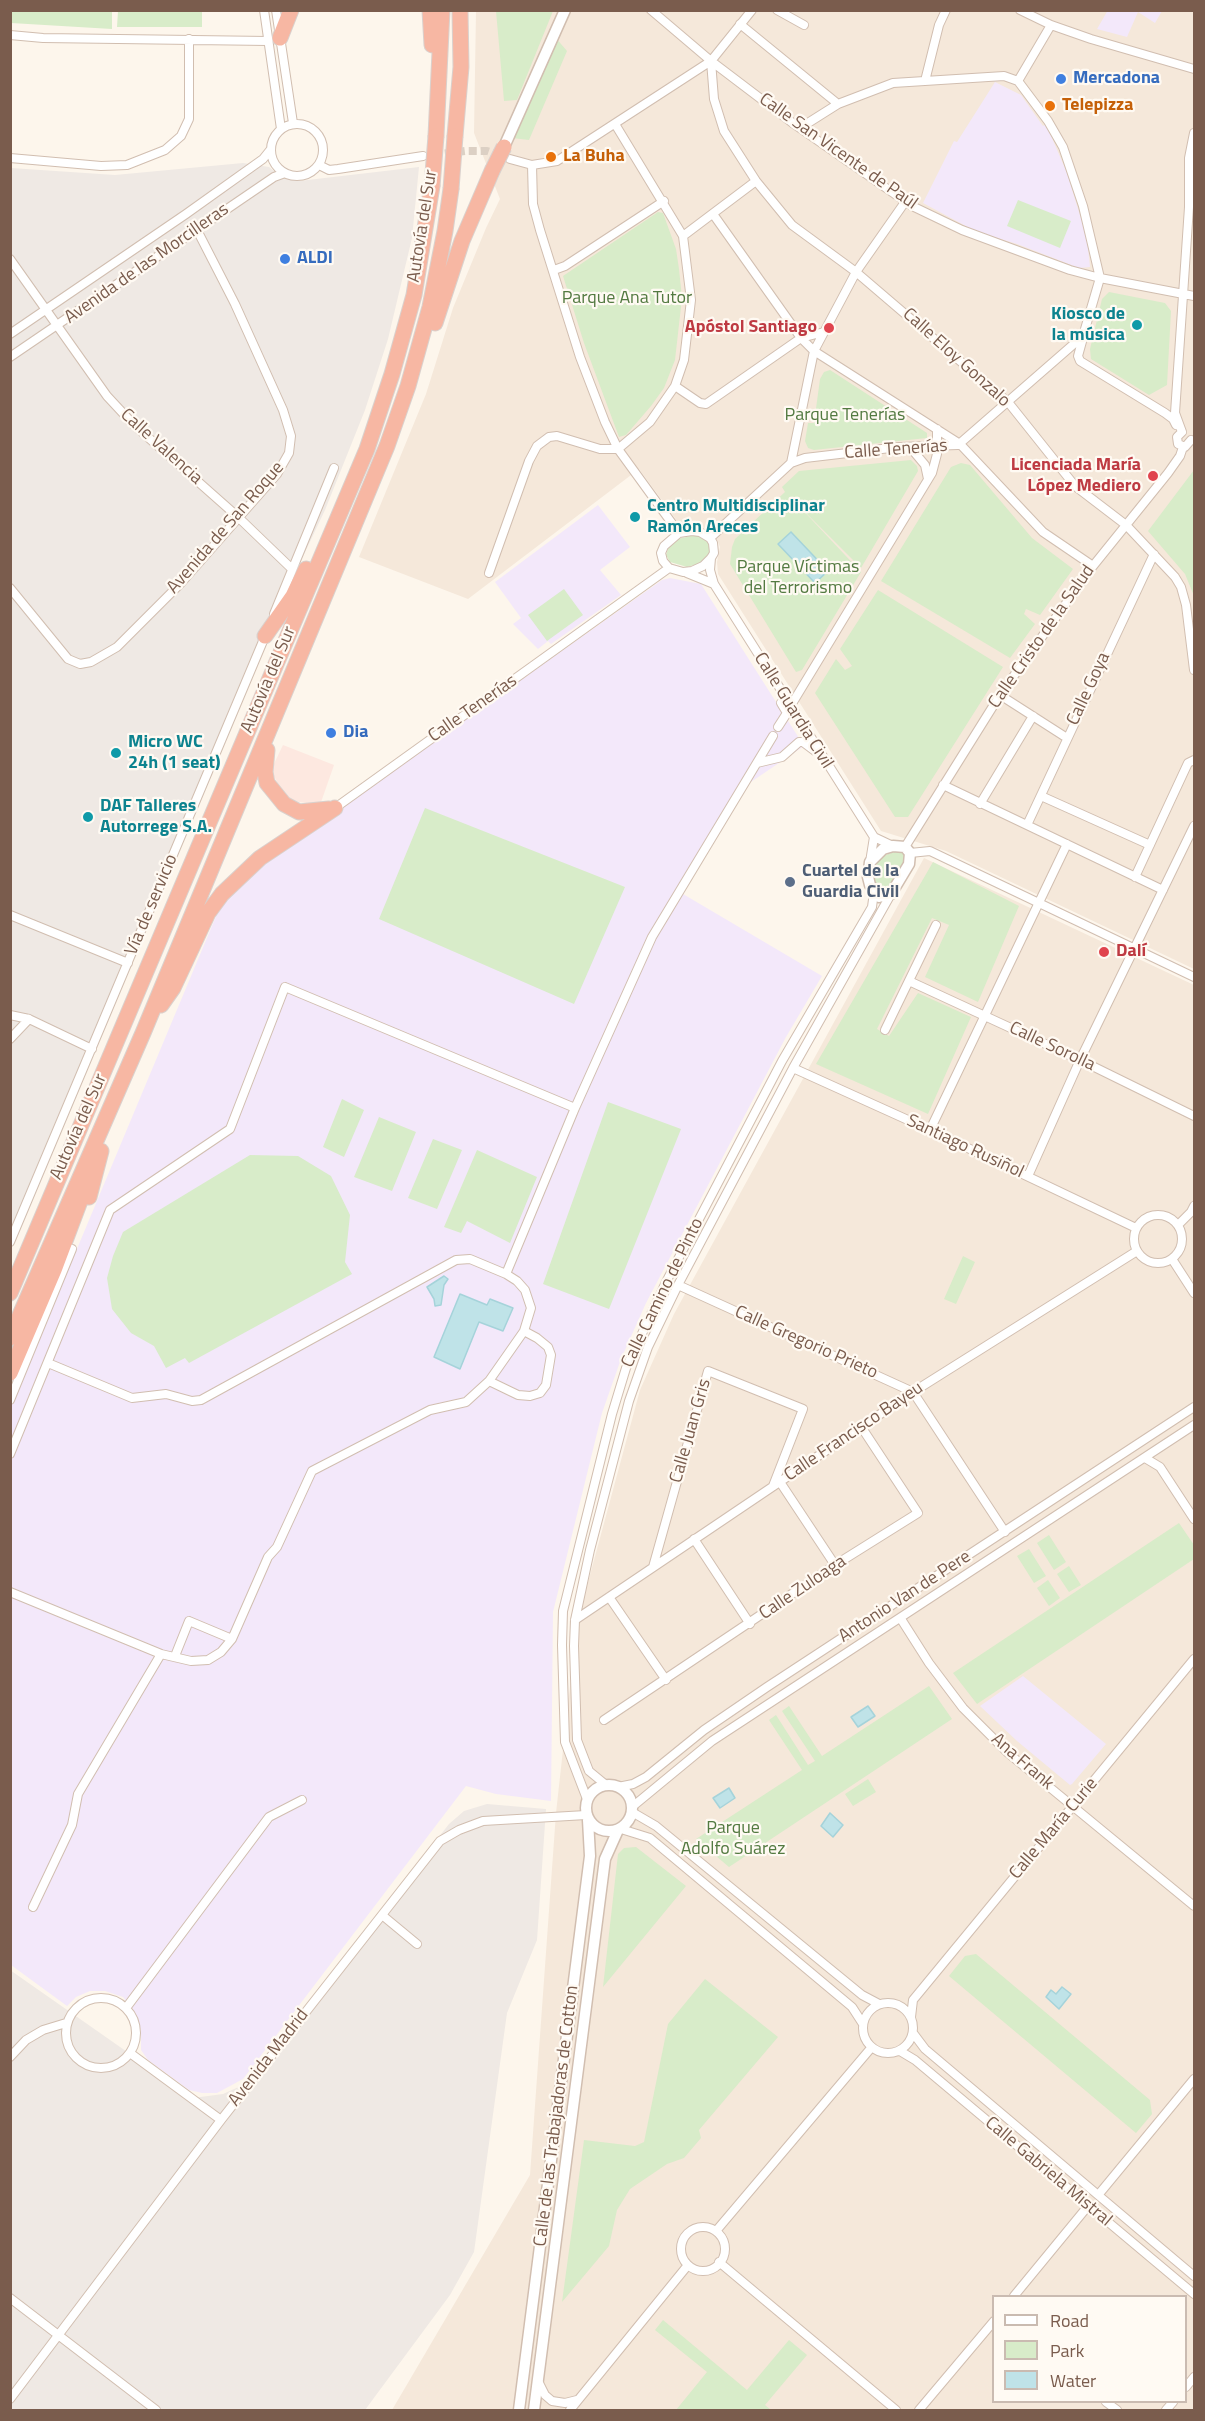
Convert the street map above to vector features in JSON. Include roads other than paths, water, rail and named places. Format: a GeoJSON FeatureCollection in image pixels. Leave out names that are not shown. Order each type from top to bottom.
{"type":"FeatureCollection","features":[{"type":"Feature","properties":{"kind":"highway"},"geometry":{"type":"LineString","coordinates":[[274,39],[291,10]]}},
{"type":"Feature","properties":{"kind":"highway"},"geometry":{"type":"LineString","coordinates":[[430,10],[437,116]]}},
{"type":"Feature","properties":{"kind":"highway","name":"Autovía del Sur"},"geometry":{"type":"LineString","coordinates":[[10,1293],[367,449],[393,374],[414,295],[432,186],[442,10]]}},
{"type":"Feature","properties":{"kind":"highway","name":"Autovía del Sur"},"geometry":{"type":"LineString","coordinates":[[10,1338],[268,733],[383,457],[408,386],[430,307],[446,231],[461,67],[460,10]]}},
{"type":"Feature","properties":{"kind":"highway"},"geometry":{"type":"LineString","coordinates":[[408,386],[424,358],[462,241],[492,171],[507,153]]}},
{"type":"Feature","properties":{"kind":"highway"},"geometry":{"type":"LineString","coordinates":[[265,636],[293,596],[345,482],[367,449]]}},
{"type":"Feature","properties":{"kind":"highway"},"geometry":{"type":"LineString","coordinates":[[268,733],[265,771],[267,783],[273,793],[284,804],[299,812],[335,808]]}},
{"type":"Feature","properties":{"kind":"highway"},"geometry":{"type":"LineString","coordinates":[[142,1033],[173,988],[200,929],[222,894],[260,858],[335,808]]}},
{"type":"Feature","properties":{"kind":"highway"},"geometry":{"type":"LineString","coordinates":[[72,1249],[97,1174],[101,1151],[101,1125]]}},
{"type":"Feature","properties":{"kind":"highway"},"geometry":{"type":"LineString","coordinates":[[10,1373],[54,1270],[90,1172],[101,1151]]}},
{"type":"Feature","properties":{"kind":"street"},"geometry":{"type":"LineString","coordinates":[[264,10],[274,39],[293,123]]}},
{"type":"Feature","properties":{"kind":"street"},"geometry":{"type":"LineString","coordinates":[[276,10],[274,39],[281,129]]}},
{"type":"Feature","properties":{"kind":"street"},"geometry":{"type":"LineString","coordinates":[[565,10],[507,153],[532,165],[557,161],[711,61],[752,10]]}},
{"type":"Feature","properties":{"kind":"street","name":"Calle San Vicente de Paúl"},"geometry":{"type":"LineString","coordinates":[[651,10],[711,61],[800,128],[905,202],[962,230],[1070,270],[1194,296]]}},
{"type":"Feature","properties":{"kind":"street"},"geometry":{"type":"LineString","coordinates":[[777,10],[804,25]]}},
{"type":"Feature","properties":{"kind":"street"},"geometry":{"type":"LineString","coordinates":[[925,81],[939,25],[946,10]]}},
{"type":"Feature","properties":{"kind":"street"},"geometry":{"type":"LineString","coordinates":[[1020,10],[1033,13],[1051,25],[1194,69]]}},
{"type":"Feature","properties":{"kind":"street"},"geometry":{"type":"LineString","coordinates":[[740,24],[838,104]]}},
{"type":"Feature","properties":{"kind":"street"},"geometry":{"type":"LineString","coordinates":[[1018,81],[1051,25]]}},
{"type":"Feature","properties":{"kind":"street"},"geometry":{"type":"LineString","coordinates":[[10,35],[43,38],[274,39]]}},
{"type":"Feature","properties":{"kind":"street"},"geometry":{"type":"LineString","coordinates":[[10,158],[101,166],[127,165],[165,150],[181,136],[189,119],[189,39]]}},
{"type":"Feature","properties":{"kind":"street","name":"Calle Eloy Gonzalo"},"geometry":{"type":"LineString","coordinates":[[711,61],[718,117],[734,149],[756,181],[792,225],[856,272],[1008,402],[1075,486],[1126,525],[1175,577],[1181,587],[1186,605],[1194,670]]}},
{"type":"Feature","properties":{"kind":"street"},"geometry":{"type":"LineString","coordinates":[[800,128],[838,104],[893,83],[1004,76],[1018,81],[1048,121],[1063,147],[1083,206],[1100,278],[1078,356],[1080,361],[1165,413],[1173,419],[1181,433]]}},
{"type":"Feature","properties":{"kind":"street"},"geometry":{"type":"LineString","coordinates":[[293,123],[310,126],[317,132],[324,148],[320,165],[308,174],[292,176],[285,173],[275,163],[271,149],[275,135],[293,123]]}},
{"type":"Feature","properties":{"kind":"street"},"geometry":{"type":"LineString","coordinates":[[489,573],[529,461],[537,446],[549,437],[556,436],[600,449],[618,448],[651,422],[675,386],[684,360],[691,300],[683,236],[664,201],[615,124]]}},
{"type":"Feature","properties":{"kind":"street"},"geometry":{"type":"LineString","coordinates":[[1181,433],[1187,433],[1193,439],[1189,445],[1182,447],[1177,442],[1181,433],[1175,413],[1189,207],[1189,158],[1194,133]]}},
{"type":"Feature","properties":{"kind":"street","name":"Avenida de las Morcilleras"},"geometry":{"type":"LineString","coordinates":[[10,334],[205,200],[262,159],[271,149]]}},
{"type":"Feature","properties":{"kind":"street"},"geometry":{"type":"LineString","coordinates":[[320,165],[329,170],[423,156]]}},
{"type":"Feature","properties":{"kind":"street"},"geometry":{"type":"LineString","coordinates":[[532,165],[533,204],[580,357],[605,422],[618,448],[679,533]]}},
{"type":"Feature","properties":{"kind":"street","name":"Avenida de las Morcilleras"},"geometry":{"type":"LineString","coordinates":[[10,357],[274,177],[285,173]]}},
{"type":"Feature","properties":{"kind":"street"},"geometry":{"type":"LineString","coordinates":[[683,236],[756,181]]}},
{"type":"Feature","properties":{"kind":"street"},"geometry":{"type":"LineString","coordinates":[[554,270],[565,266],[664,201]]}},
{"type":"Feature","properties":{"kind":"street"},"geometry":{"type":"LineString","coordinates":[[791,463],[814,351],[856,272],[905,202]]}},
{"type":"Feature","properties":{"kind":"street"},"geometry":{"type":"LineString","coordinates":[[713,213],[801,338],[814,351],[960,444],[1043,532],[1093,566]]}},
{"type":"Feature","properties":{"kind":"street","name":"Avenida de San Roque"},"geometry":{"type":"LineString","coordinates":[[10,588],[68,659],[80,664],[91,662],[117,647],[181,583],[276,474],[289,453],[291,436],[283,410],[235,304],[197,230]]}},
{"type":"Feature","properties":{"kind":"street","name":"Calle Valencia"},"geometry":{"type":"LineString","coordinates":[[10,259],[107,396],[133,424],[238,517],[292,569]]}},
{"type":"Feature","properties":{"kind":"street"},"geometry":{"type":"LineString","coordinates":[[675,386],[700,403],[706,404],[801,338],[824,332]]}},
{"type":"Feature","properties":{"kind":"street","name":"Calle Tenerías"},"geometry":{"type":"LineString","coordinates":[[710,538],[791,463],[811,457],[960,444],[1083,336]]}},
{"type":"Feature","properties":{"kind":"street"},"geometry":{"type":"LineString","coordinates":[[790,707],[928,480],[935,464],[938,446],[937,429]]}},
{"type":"Feature","properties":{"kind":"street"},"geometry":{"type":"LineString","coordinates":[[797,442],[804,453],[811,457]]}},
{"type":"Feature","properties":{"kind":"street"},"geometry":{"type":"LineString","coordinates":[[910,447],[925,465],[928,480]]}},
{"type":"Feature","properties":{"kind":"street","name":"Calle Cristo de la Salud"},"geometry":{"type":"LineString","coordinates":[[907,850],[912,836],[1000,695],[1093,566],[1168,473],[1180,456],[1182,447]]}},
{"type":"Feature","properties":{"kind":"street","name":"Vía de servicio"},"geometry":{"type":"LineString","coordinates":[[10,1242],[334,468]]}},
{"type":"Feature","properties":{"kind":"street"},"geometry":{"type":"LineString","coordinates":[[684,572],[698,568],[711,558],[714,549],[710,538],[692,531],[679,533],[666,542],[662,553],[663,561],[669,568],[684,572],[699,576],[714,584]]}},
{"type":"Feature","properties":{"kind":"street","name":"Calle Goya"},"geometry":{"type":"LineString","coordinates":[[1027,825],[1154,554]]}},
{"type":"Feature","properties":{"kind":"street","name":"Calle Guardia Civil"},"geometry":{"type":"LineString","coordinates":[[711,558],[710,570],[714,584],[874,837]]}},
{"type":"Feature","properties":{"kind":"street","name":"Calle Tenerías"},"geometry":{"type":"LineString","coordinates":[[335,808],[669,568]]}},
{"type":"Feature","properties":{"kind":"street"},"geometry":{"type":"LineString","coordinates":[[737,621],[747,648],[787,711],[778,727]]}},
{"type":"Feature","properties":{"kind":"street"},"geometry":{"type":"LineString","coordinates":[[1000,695],[1067,738]]}},
{"type":"Feature","properties":{"kind":"street"},"geometry":{"type":"LineString","coordinates":[[980,804],[1033,716]]}},
{"type":"Feature","properties":{"kind":"street"},"geometry":{"type":"LineString","coordinates":[[506,1274],[575,1108],[652,937],[773,736]]}},
{"type":"Feature","properties":{"kind":"street"},"geometry":{"type":"LineString","coordinates":[[757,763],[782,757],[800,742],[809,745],[824,759]]}},
{"type":"Feature","properties":{"kind":"street"},"geometry":{"type":"LineString","coordinates":[[1135,877],[1188,763],[1194,760]]}},
{"type":"Feature","properties":{"kind":"street"},"geometry":{"type":"LineString","coordinates":[[944,785],[1163,890]]}},
{"type":"Feature","properties":{"kind":"street"},"geometry":{"type":"LineString","coordinates":[[1041,796],[1150,845]]}},
{"type":"Feature","properties":{"kind":"street"},"geometry":{"type":"LineString","coordinates":[[1028,1176],[1080,1060],[1194,826]]}},
{"type":"Feature","properties":{"kind":"street"},"geometry":{"type":"LineString","coordinates":[[907,850],[909,864],[891,894],[879,897],[874,892],[868,877],[874,837],[907,850],[927,850],[1194,977]]}},
{"type":"Feature","properties":{"kind":"street"},"geometry":{"type":"LineString","coordinates":[[930,1130],[1067,844]]}},
{"type":"Feature","properties":{"kind":"street"},"geometry":{"type":"LineString","coordinates":[[870,862],[883,849],[893,846]]}},
{"type":"Feature","properties":{"kind":"street","name":"Calle Camino de Pinto"},"geometry":{"type":"LineString","coordinates":[[587,1799],[566,1742],[563,1611],[612,1414],[626,1368],[666,1282],[782,1061],[872,907],[874,892]]}},
{"type":"Feature","properties":{"kind":"street","name":"Calle Camino de Pinto"},"geometry":{"type":"LineString","coordinates":[[612,1786],[589,1771],[577,1740],[575,1620],[590,1550],[629,1401],[648,1347],[678,1285],[793,1068],[891,894]]}},
{"type":"Feature","properties":{"kind":"street"},"geometry":{"type":"LineString","coordinates":[[10,915],[128,963]]}},
{"type":"Feature","properties":{"kind":"street"},"geometry":{"type":"LineString","coordinates":[[885,1030],[936,926]]}},
{"type":"Feature","properties":{"kind":"street","name":"Calle Sorolla"},"geometry":{"type":"LineString","coordinates":[[909,981],[1080,1060],[1194,1116]]}},
{"type":"Feature","properties":{"kind":"street"},"geometry":{"type":"LineString","coordinates":[[10,1454],[110,1210],[230,1129],[285,987],[575,1108]]}},
{"type":"Feature","properties":{"kind":"street"},"geometry":{"type":"LineString","coordinates":[[10,1015],[29,1019],[92,1049]]}},
{"type":"Feature","properties":{"kind":"street"},"geometry":{"type":"LineString","coordinates":[[10,1039],[29,1019]]}},
{"type":"Feature","properties":{"kind":"street","name":"Santiago Rusiñol"},"geometry":{"type":"LineString","coordinates":[[793,1068],[1136,1228]]}},
{"type":"Feature","properties":{"kind":"street"},"geometry":{"type":"LineString","coordinates":[[1178,1225],[1194,1206]]}},
{"type":"Feature","properties":{"kind":"street"},"geometry":{"type":"LineString","coordinates":[[1155,1215],[1170,1218],[1178,1225],[1183,1237],[1182,1245],[1172,1259],[1158,1263],[1150,1262],[1137,1251],[1134,1236],[1141,1222],[1155,1215]]}},
{"type":"Feature","properties":{"kind":"street"},"geometry":{"type":"LineString","coordinates":[[10,1400],[72,1249]]}},
{"type":"Feature","properties":{"kind":"street","name":"Calle Francisco Bayeu"},"geometry":{"type":"LineString","coordinates":[[575,1620],[913,1392],[1137,1251]]}},
{"type":"Feature","properties":{"kind":"street"},"geometry":{"type":"LineString","coordinates":[[10,1592],[161,1654],[191,1661],[208,1660],[221,1652],[232,1639],[268,1557],[277,1547],[312,1471],[430,1410],[466,1402],[489,1381],[524,1331],[531,1308],[525,1290],[517,1281],[470,1259],[456,1260],[201,1400],[192,1401],[166,1394],[132,1398],[48,1363]]}},
{"type":"Feature","properties":{"kind":"street"},"geometry":{"type":"LineString","coordinates":[[1172,1259],[1194,1293]]}},
{"type":"Feature","properties":{"kind":"street","name":"Calle Gregorio Prieto"},"geometry":{"type":"LineString","coordinates":[[678,1285],[913,1392]]}},
{"type":"Feature","properties":{"kind":"street"},"geometry":{"type":"LineString","coordinates":[[489,1381],[518,1395],[530,1396],[540,1393],[546,1385],[551,1355],[542,1343],[524,1331]]}},
{"type":"Feature","properties":{"kind":"street","name":"Calle Juan Gris"},"geometry":{"type":"LineString","coordinates":[[653,1567],[708,1371],[804,1409],[776,1484]]}},
{"type":"Feature","properties":{"kind":"street"},"geometry":{"type":"LineString","coordinates":[[913,1392],[1005,1532]]}},
{"type":"Feature","properties":{"kind":"street","name":"Antonio Van de Pere"},"geometry":{"type":"LineString","coordinates":[[612,1786],[633,1784],[646,1777],[713,1724],[1194,1407]]}},
{"type":"Feature","properties":{"kind":"street","name":"Antonio Van de Pere"},"geometry":{"type":"LineString","coordinates":[[632,1809],[712,1741],[1194,1425]]}},
{"type":"Feature","properties":{"kind":"street","name":"Calle Zuloaga"},"geometry":{"type":"LineString","coordinates":[[604,1720],[835,1565],[918,1513],[862,1428]]}},
{"type":"Feature","properties":{"kind":"street"},"geometry":{"type":"LineString","coordinates":[[1159,1449],[1160,1467]]}},
{"type":"Feature","properties":{"kind":"street"},"geometry":{"type":"LineString","coordinates":[[1145,1458],[1160,1467],[1194,1519]]}},
{"type":"Feature","properties":{"kind":"street"},"geometry":{"type":"LineString","coordinates":[[776,1484],[835,1565]]}},
{"type":"Feature","properties":{"kind":"street"},"geometry":{"type":"LineString","coordinates":[[694,1539],[750,1624]]}},
{"type":"Feature","properties":{"kind":"street"},"geometry":{"type":"LineString","coordinates":[[609,1597],[666,1680]]}},
{"type":"Feature","properties":{"kind":"street","name":"Ana Frank"},"geometry":{"type":"LineString","coordinates":[[901,1618],[929,1663],[963,1708],[1008,1753],[1194,1906]]}},
{"type":"Feature","properties":{"kind":"street"},"geometry":{"type":"LineString","coordinates":[[175,1656],[189,1621],[232,1639]]}},
{"type":"Feature","properties":{"kind":"street"},"geometry":{"type":"LineString","coordinates":[[33,1907],[72,1825],[78,1794],[161,1654]]}},
{"type":"Feature","properties":{"kind":"street","name":"Calle María Curie"},"geometry":{"type":"LineString","coordinates":[[913,2000],[1194,1659]]}},
{"type":"Feature","properties":{"kind":"street"},"geometry":{"type":"LineString","coordinates":[[619,1830],[628,1822],[632,1809],[629,1796],[612,1786],[595,1790],[587,1799],[587,1818],[592,1826],[604,1832],[619,1830],[653,1840],[852,2007],[863,2024]]}},
{"type":"Feature","properties":{"kind":"street"},"geometry":{"type":"LineString","coordinates":[[126,2008],[269,1817],[302,1800]]}},
{"type":"Feature","properties":{"kind":"street"},"geometry":{"type":"LineString","coordinates":[[632,1809],[656,1826],[862,1995],[879,2004],[897,2005],[913,2000],[911,2017],[913,2033],[910,2041],[900,2051],[885,2054],[872,2048],[863,2036],[863,2024],[869,2012],[879,2004]]}},
{"type":"Feature","properties":{"kind":"street","name":"Avenida Madrid"},"geometry":{"type":"LineString","coordinates":[[10,2398],[221,2120],[440,1840],[483,1821],[587,1818]]}},
{"type":"Feature","properties":{"kind":"street","name":"Calle de las Trabajadoras de Cotton"},"geometry":{"type":"LineString","coordinates":[[519,2410],[590,1856],[587,1818]]}},
{"type":"Feature","properties":{"kind":"street","name":"Calle de las Trabajadoras de Cotton"},"geometry":{"type":"LineString","coordinates":[[534,2410],[605,1858],[619,1830]]}},
{"type":"Feature","properties":{"kind":"street"},"geometry":{"type":"LineString","coordinates":[[382,1915],[417,1944]]}},
{"type":"Feature","properties":{"kind":"street"},"geometry":{"type":"LineString","coordinates":[[94,1998],[108,1998],[126,2008],[133,2018],[136,2029],[135,2042],[130,2053],[119,2063],[110,2067],[98,2068],[84,2064],[74,2056],[68,2047],[65,2035],[66,2023],[74,2009],[84,2001],[94,1998]]}},
{"type":"Feature","properties":{"kind":"street"},"geometry":{"type":"LineString","coordinates":[[897,2005],[911,2017]]}},
{"type":"Feature","properties":{"kind":"street"},"geometry":{"type":"LineString","coordinates":[[10,2057],[26,2040],[43,2030],[66,2023]]}},
{"type":"Feature","properties":{"kind":"street","name":"Calle Gabriela Mistral"},"geometry":{"type":"LineString","coordinates":[[913,2033],[925,2049],[1194,2276]]}},
{"type":"Feature","properties":{"kind":"street"},"geometry":{"type":"LineString","coordinates":[[716,2231],[872,2048]]}},
{"type":"Feature","properties":{"kind":"street","name":"Calle Gabriela Mistral"},"geometry":{"type":"LineString","coordinates":[[900,2051],[915,2060],[1194,2294]]}},
{"type":"Feature","properties":{"kind":"street"},"geometry":{"type":"LineString","coordinates":[[130,2053],[221,2120]]}},
{"type":"Feature","properties":{"kind":"street"},"geometry":{"type":"LineString","coordinates":[[1099,2194],[1193,2085]]}},
{"type":"Feature","properties":{"kind":"street"},"geometry":{"type":"LineString","coordinates":[[1015,2295],[1088,2206]]}},
{"type":"Feature","properties":{"kind":"street"},"geometry":{"type":"LineString","coordinates":[[700,2227],[716,2231],[722,2239],[724,2248],[720,2262],[707,2270],[694,2269],[688,2265],[681,2249],[685,2236],[693,2229],[700,2227]]}},
{"type":"Feature","properties":{"kind":"street"},"geometry":{"type":"LineString","coordinates":[[720,2262],[896,2410]]}},
{"type":"Feature","properties":{"kind":"street"},"geometry":{"type":"LineString","coordinates":[[570,2410],[688,2265]]}},
{"type":"Feature","properties":{"kind":"street"},"geometry":{"type":"LineString","coordinates":[[10,2298],[156,2410]]}},
{"type":"Feature","properties":{"kind":"street"},"geometry":{"type":"LineString","coordinates":[[919,2410],[992,2322]]}},
{"type":"Feature","properties":{"kind":"street"},"geometry":{"type":"LineString","coordinates":[[538,2381],[545,2395],[552,2401],[565,2403],[578,2400]]}},
{"type":"Feature","properties":{"kind":"water"},"geometry":{"type":"Polygon","coordinates":[[[791,532],[828,571],[815,583],[778,544],[791,532]]]}},
{"type":"Feature","properties":{"kind":"water"},"geometry":{"type":"Polygon","coordinates":[[[444,1276],[448,1279],[444,1285],[441,1305],[435,1306],[427,1287],[444,1276]]]}},
{"type":"Feature","properties":{"kind":"water"},"geometry":{"type":"Polygon","coordinates":[[[460,1294],[487,1305],[490,1299],[513,1308],[503,1331],[479,1322],[460,1369],[434,1357],[460,1294]]]}},
{"type":"Feature","properties":{"kind":"water"},"geometry":{"type":"Polygon","coordinates":[[[868,1706],[875,1716],[858,1727],[851,1717],[868,1706]]]}},
{"type":"Feature","properties":{"kind":"water"},"geometry":{"type":"Polygon","coordinates":[[[729,1788],[735,1798],[720,1808],[713,1798],[729,1788]]]}},
{"type":"Feature","properties":{"kind":"water"},"geometry":{"type":"Polygon","coordinates":[[[830,1813],[843,1825],[833,1837],[821,1826],[830,1813]]]}},
{"type":"Feature","properties":{"kind":"water"},"geometry":{"type":"Polygon","coordinates":[[[1062,1987],[1071,1994],[1059,2009],[1046,1997],[1051,1990],[1056,1994],[1062,1987]]]}},
{"type":"Feature","properties":{"kind":"tunnel"},"geometry":{"type":"LineString","coordinates":[[433,155],[487,151],[502,156]]}},
{"type":"Feature","properties":{"kind":"place","name":"Mercadona"},"geometry":{"type":"Point","coordinates":[1061,79]}},
{"type":"Feature","properties":{"kind":"place","name":"Telepizza"},"geometry":{"type":"Point","coordinates":[1050,106]}},
{"type":"Feature","properties":{"kind":"place","name":"La Buha"},"geometry":{"type":"Point","coordinates":[551,157]}},
{"type":"Feature","properties":{"kind":"place","name":"ALDI"},"geometry":{"type":"Point","coordinates":[285,259]}},
{"type":"Feature","properties":{"kind":"place","name":"Kiosco de la música"},"geometry":{"type":"Point","coordinates":[1137,325]}},
{"type":"Feature","properties":{"kind":"place","name":"Apóstol Santiago"},"geometry":{"type":"Point","coordinates":[829,328]}},
{"type":"Feature","properties":{"kind":"place","name":"Licenciada María López Mediero"},"geometry":{"type":"Point","coordinates":[1153,476]}},
{"type":"Feature","properties":{"kind":"place","name":"Centro Multidisciplinar Ramón Areces"},"geometry":{"type":"Point","coordinates":[635,517]}},
{"type":"Feature","properties":{"kind":"place","name":"Dia"},"geometry":{"type":"Point","coordinates":[331,733]}},
{"type":"Feature","properties":{"kind":"place","name":"Micro WC 24h (1 seat)"},"geometry":{"type":"Point","coordinates":[116,753]}},
{"type":"Feature","properties":{"kind":"place","name":"DAF Talleres Autorrege S.A."},"geometry":{"type":"Point","coordinates":[88,817]}},
{"type":"Feature","properties":{"kind":"place","name":"Cuartel de la Guardia Civil"},"geometry":{"type":"Point","coordinates":[790,882]}},
{"type":"Feature","properties":{"kind":"place","name":"Dalí"},"geometry":{"type":"Point","coordinates":[1104,952]}},
{"type":"Feature","properties":{"kind":"park label","name":"Parque Ana Tutor"},"geometry":{"type":"Point","coordinates":[627,299]}},
{"type":"Feature","properties":{"kind":"park label","name":"Parque Tenerías"},"geometry":{"type":"Point","coordinates":[845,416]}},
{"type":"Feature","properties":{"kind":"park label","name":"Parque Víctimas del Terrorismo"},"geometry":{"type":"Point","coordinates":[798,578]}},
{"type":"Feature","properties":{"kind":"park label","name":"Parque Adolfo Suárez"},"geometry":{"type":"Point","coordinates":[733,1839]}}]}
